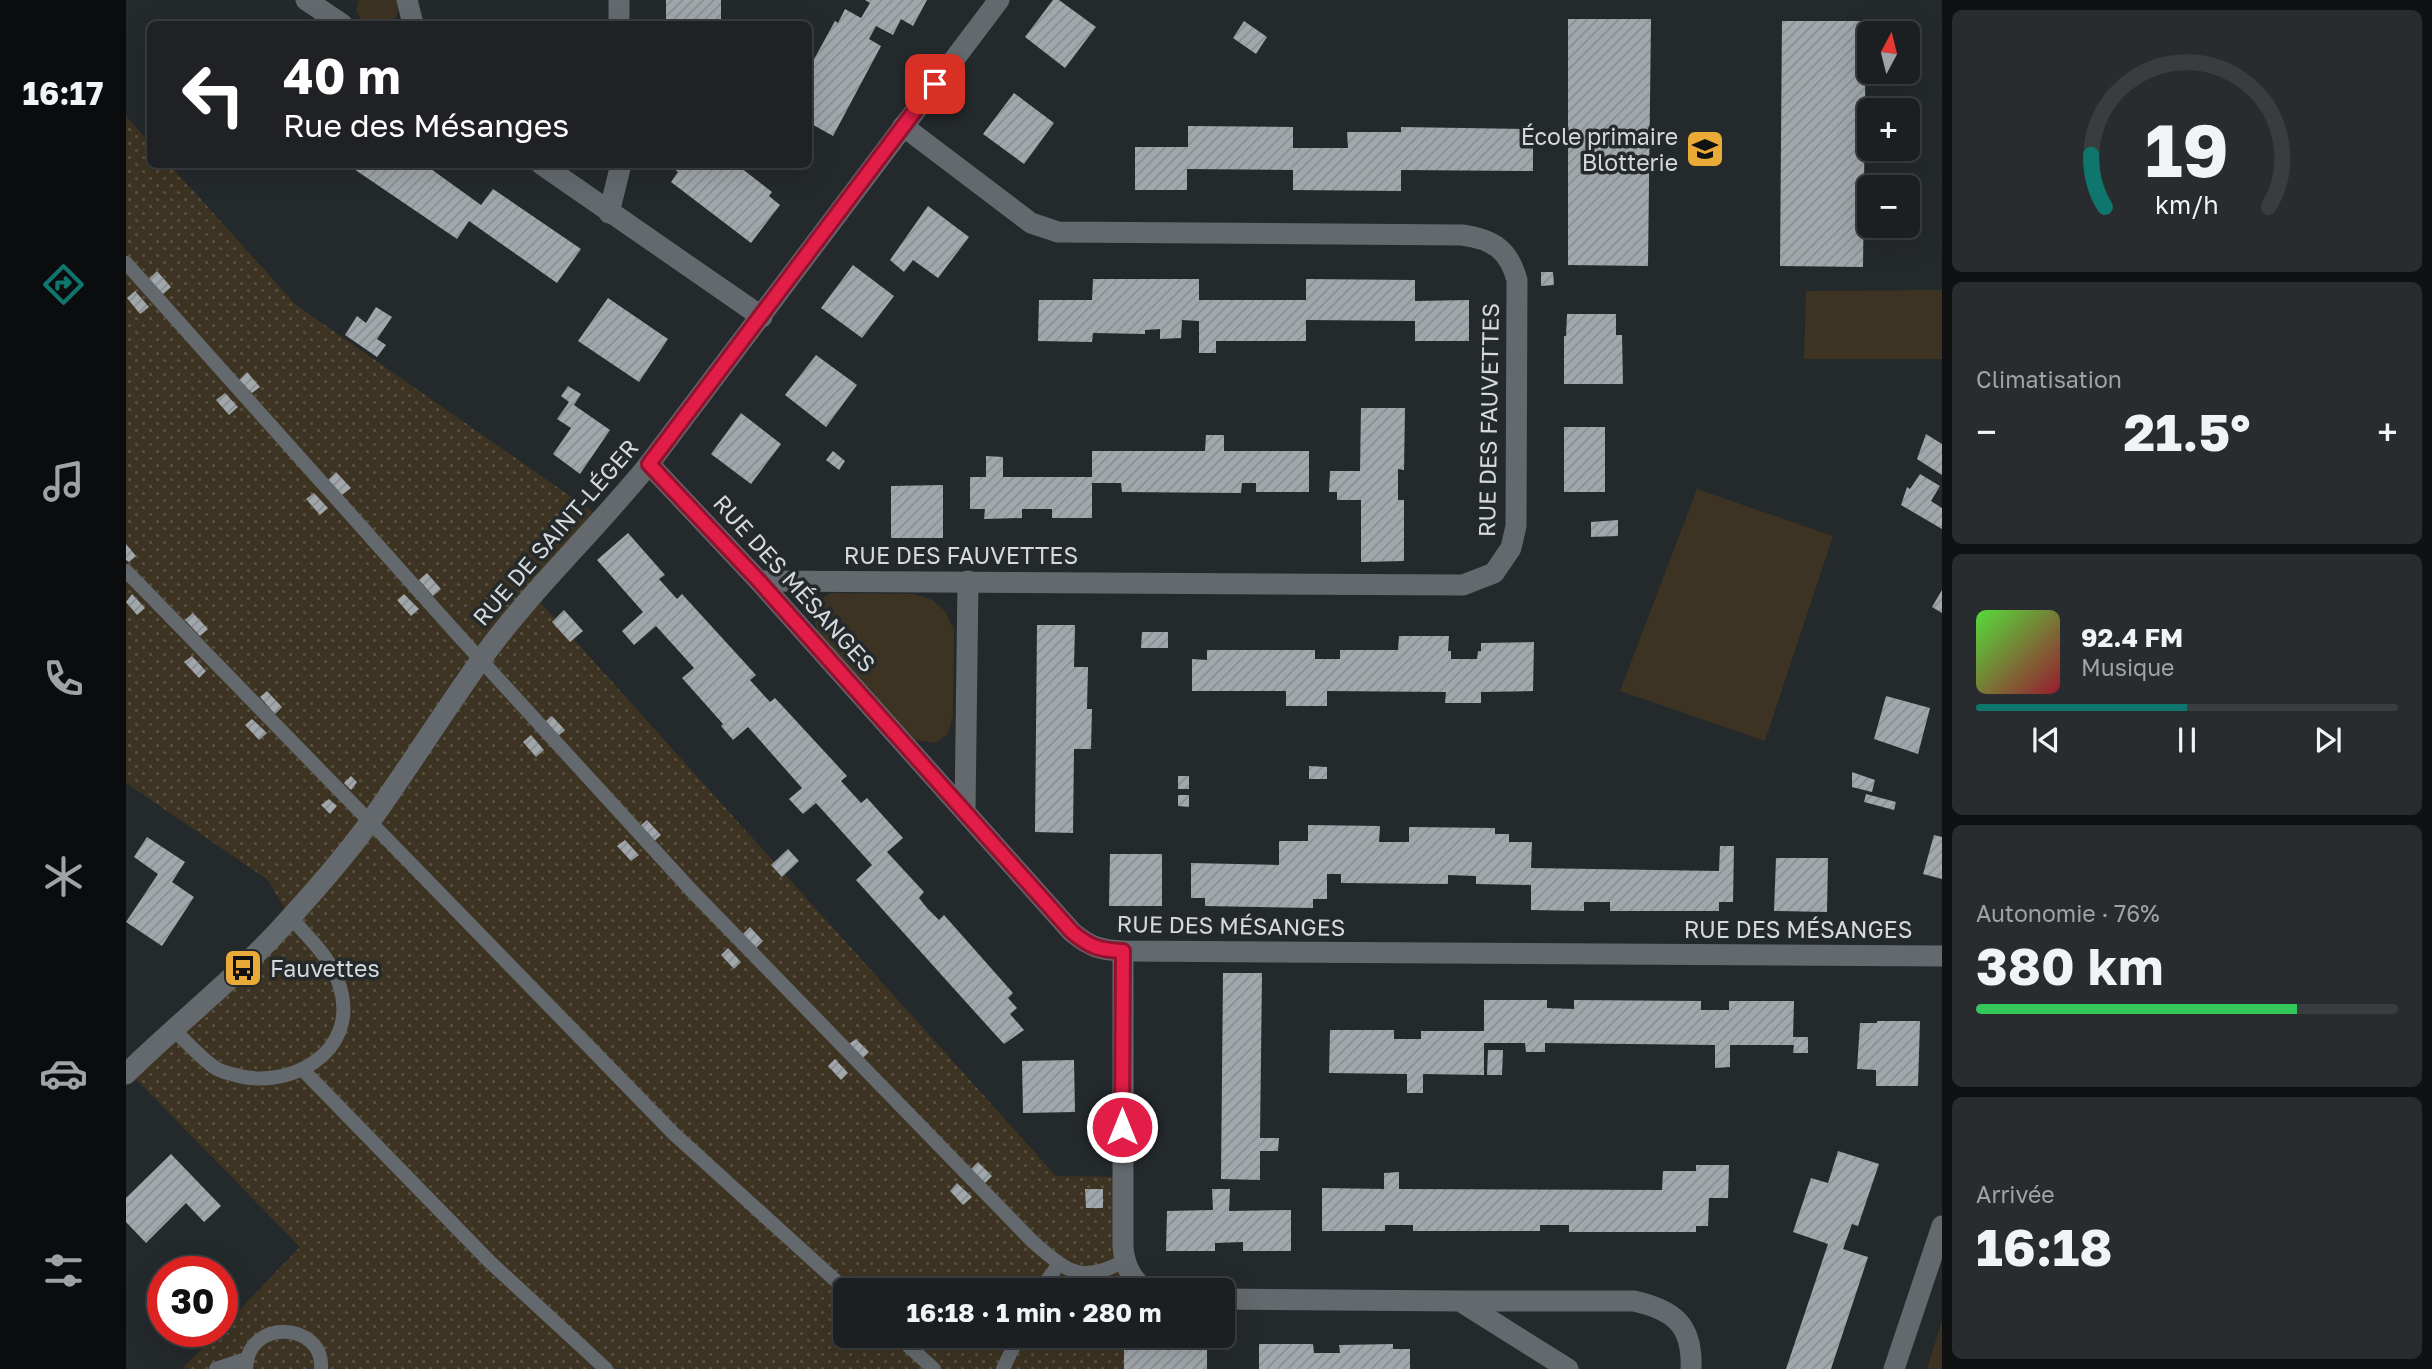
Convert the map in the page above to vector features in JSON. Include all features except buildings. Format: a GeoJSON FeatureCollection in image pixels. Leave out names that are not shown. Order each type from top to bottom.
{"type":"FeatureCollection","features":[{"type":"Feature","properties":{"kind":"street"},"geometry":{"type":"LineString","coordinates":[[306,0],[338,21]]}},
{"type":"Feature","properties":{"kind":"street"},"geometry":{"type":"LineString","coordinates":[[407,0],[412,21]]}},
{"type":"Feature","properties":{"kind":"street"},"geometry":{"type":"LineString","coordinates":[[619,0],[619,21]]}},
{"type":"Feature","properties":{"kind":"street","name":"RUE DE SAINT-LÉGER"},"geometry":{"type":"LineString","coordinates":[[126,1074],[243,968],[290,918],[370,821],[481,659],[649,464],[999,0]]}},
{"type":"Feature","properties":{"kind":"street","name":"RUE DES FAUVETTES"},"geometry":{"type":"LineString","coordinates":[[759,581],[1463,584],[1494,573],[1511,548],[1516,526],[1517,280],[1506,254],[1480,237],[1462,235],[1058,232],[1031,223],[903,126]]}},
{"type":"Feature","properties":{"kind":"street"},"geometry":{"type":"LineString","coordinates":[[547,168],[762,317]]}},
{"type":"Feature","properties":{"kind":"street"},"geometry":{"type":"LineString","coordinates":[[609,213],[620,168]]}},
{"type":"Feature","properties":{"kind":"street","name":"RUE DES MÉSANGES"},"geometry":{"type":"LineString","coordinates":[[649,464],[759,581],[1072,932],[1088,945],[1123,951],[1942,956]]}},
{"type":"Feature","properties":{"kind":"street"},"geometry":{"type":"LineString","coordinates":[[965,811],[968,581]]}},
{"type":"Feature","properties":{"kind":"street"},"geometry":{"type":"LineString","coordinates":[[1123,951],[1124,1261],[1134,1278]]}},
{"type":"Feature","properties":{"kind":"street"},"geometry":{"type":"LineString","coordinates":[[1895,1369],[1942,1226]]}},
{"type":"Feature","properties":{"kind":"street"},"geometry":{"type":"LineString","coordinates":[[1235,1299],[1634,1301],[1658,1306],[1675,1317],[1686,1333],[1692,1352],[1691,1369]]}},
{"type":"Feature","properties":{"kind":"street"},"geometry":{"type":"LineString","coordinates":[[1460,1301],[1568,1369]]}},
{"type":"Feature","properties":{"kind":"lane"},"geometry":{"type":"LineString","coordinates":[[126,263],[691,890],[1032,1242],[1073,1272],[1105,1272],[1124,1261]]}},
{"type":"Feature","properties":{"kind":"lane"},"geometry":{"type":"LineString","coordinates":[[126,570],[673,1133],[833,1278]]}},
{"type":"Feature","properties":{"kind":"lane"},"geometry":{"type":"LineString","coordinates":[[173,1030],[218,1070],[247,1079],[288,1076],[320,1059],[335,1042],[341,1026],[341,987],[329,960],[290,918]]}},
{"type":"Feature","properties":{"kind":"lane"},"geometry":{"type":"LineString","coordinates":[[303,1070],[489,1262],[607,1369]]}},
{"type":"Feature","properties":{"kind":"lane"},"geometry":{"type":"LineString","coordinates":[[1049,1278],[1059,1264]]}},
{"type":"Feature","properties":{"kind":"lane"},"geometry":{"type":"LineString","coordinates":[[216,1369],[246,1364],[254,1344],[268,1334],[285,1330],[302,1335],[315,1347],[321,1369]]}},
{"type":"Feature","properties":{"kind":"lane"},"geometry":{"type":"LineString","coordinates":[[911,1348],[934,1369]]}},
{"type":"Feature","properties":{"kind":"lane"},"geometry":{"type":"LineString","coordinates":[[1003,1369],[1012,1348]]}},
{"type":"Feature","properties":{"kind":"shaded area"},"geometry":{"type":"Polygon","coordinates":[[[359,0],[396,0],[398,7],[393,21],[362,21],[356,10],[359,0]]]}},
{"type":"Feature","properties":{"kind":"shaded area"},"geometry":{"type":"Polygon","coordinates":[[[126,116],[147,140],[147,168],[173,168],[296,305],[603,519],[534,595],[1056,1176],[1122,1177],[1130,1278],[833,1278],[833,1348],[1128,1348],[1127,1369],[182,1369],[203,1347],[238,1347],[238,1311],[300,1247],[128,1071],[290,918],[268,880],[126,783],[126,116]]]}},
{"type":"Feature","properties":{"kind":"shaded area"},"geometry":{"type":"Polygon","coordinates":[[[1942,290],[1942,359],[1804,359],[1806,291],[1942,290]]]}},
{"type":"Feature","properties":{"kind":"shaded area"},"geometry":{"type":"Polygon","coordinates":[[[1697,489],[1833,536],[1765,741],[1620,691],[1697,489]]]}},
{"type":"Feature","properties":{"kind":"shaded area"},"geometry":{"type":"Polygon","coordinates":[[[831,593],[913,594],[931,599],[945,611],[954,629],[953,716],[948,734],[935,743],[915,740],[819,634],[815,611],[820,601],[831,593]]]}},
{"type":"Feature","properties":{"kind":"shaded area"},"geometry":{"type":"Polygon","coordinates":[[[1942,1320],[1942,1369],[1927,1369],[1942,1320]]]}},
{"type":"Feature","properties":{"kind":"place","name":"École primaire Blotterie"},"geometry":{"type":"Point","coordinates":[1705,149]}},
{"type":"Feature","properties":{"kind":"place","name":"Fauvettes"},"geometry":{"type":"Point","coordinates":[243,968]}},
{"type":"Feature","properties":{"kind":"route"},"geometry":{"type":"LineString","coordinates":[[935,84],[649,464],[759,581],[1072,932],[1088,945],[1123,951],[1122,1127]]}}]}
